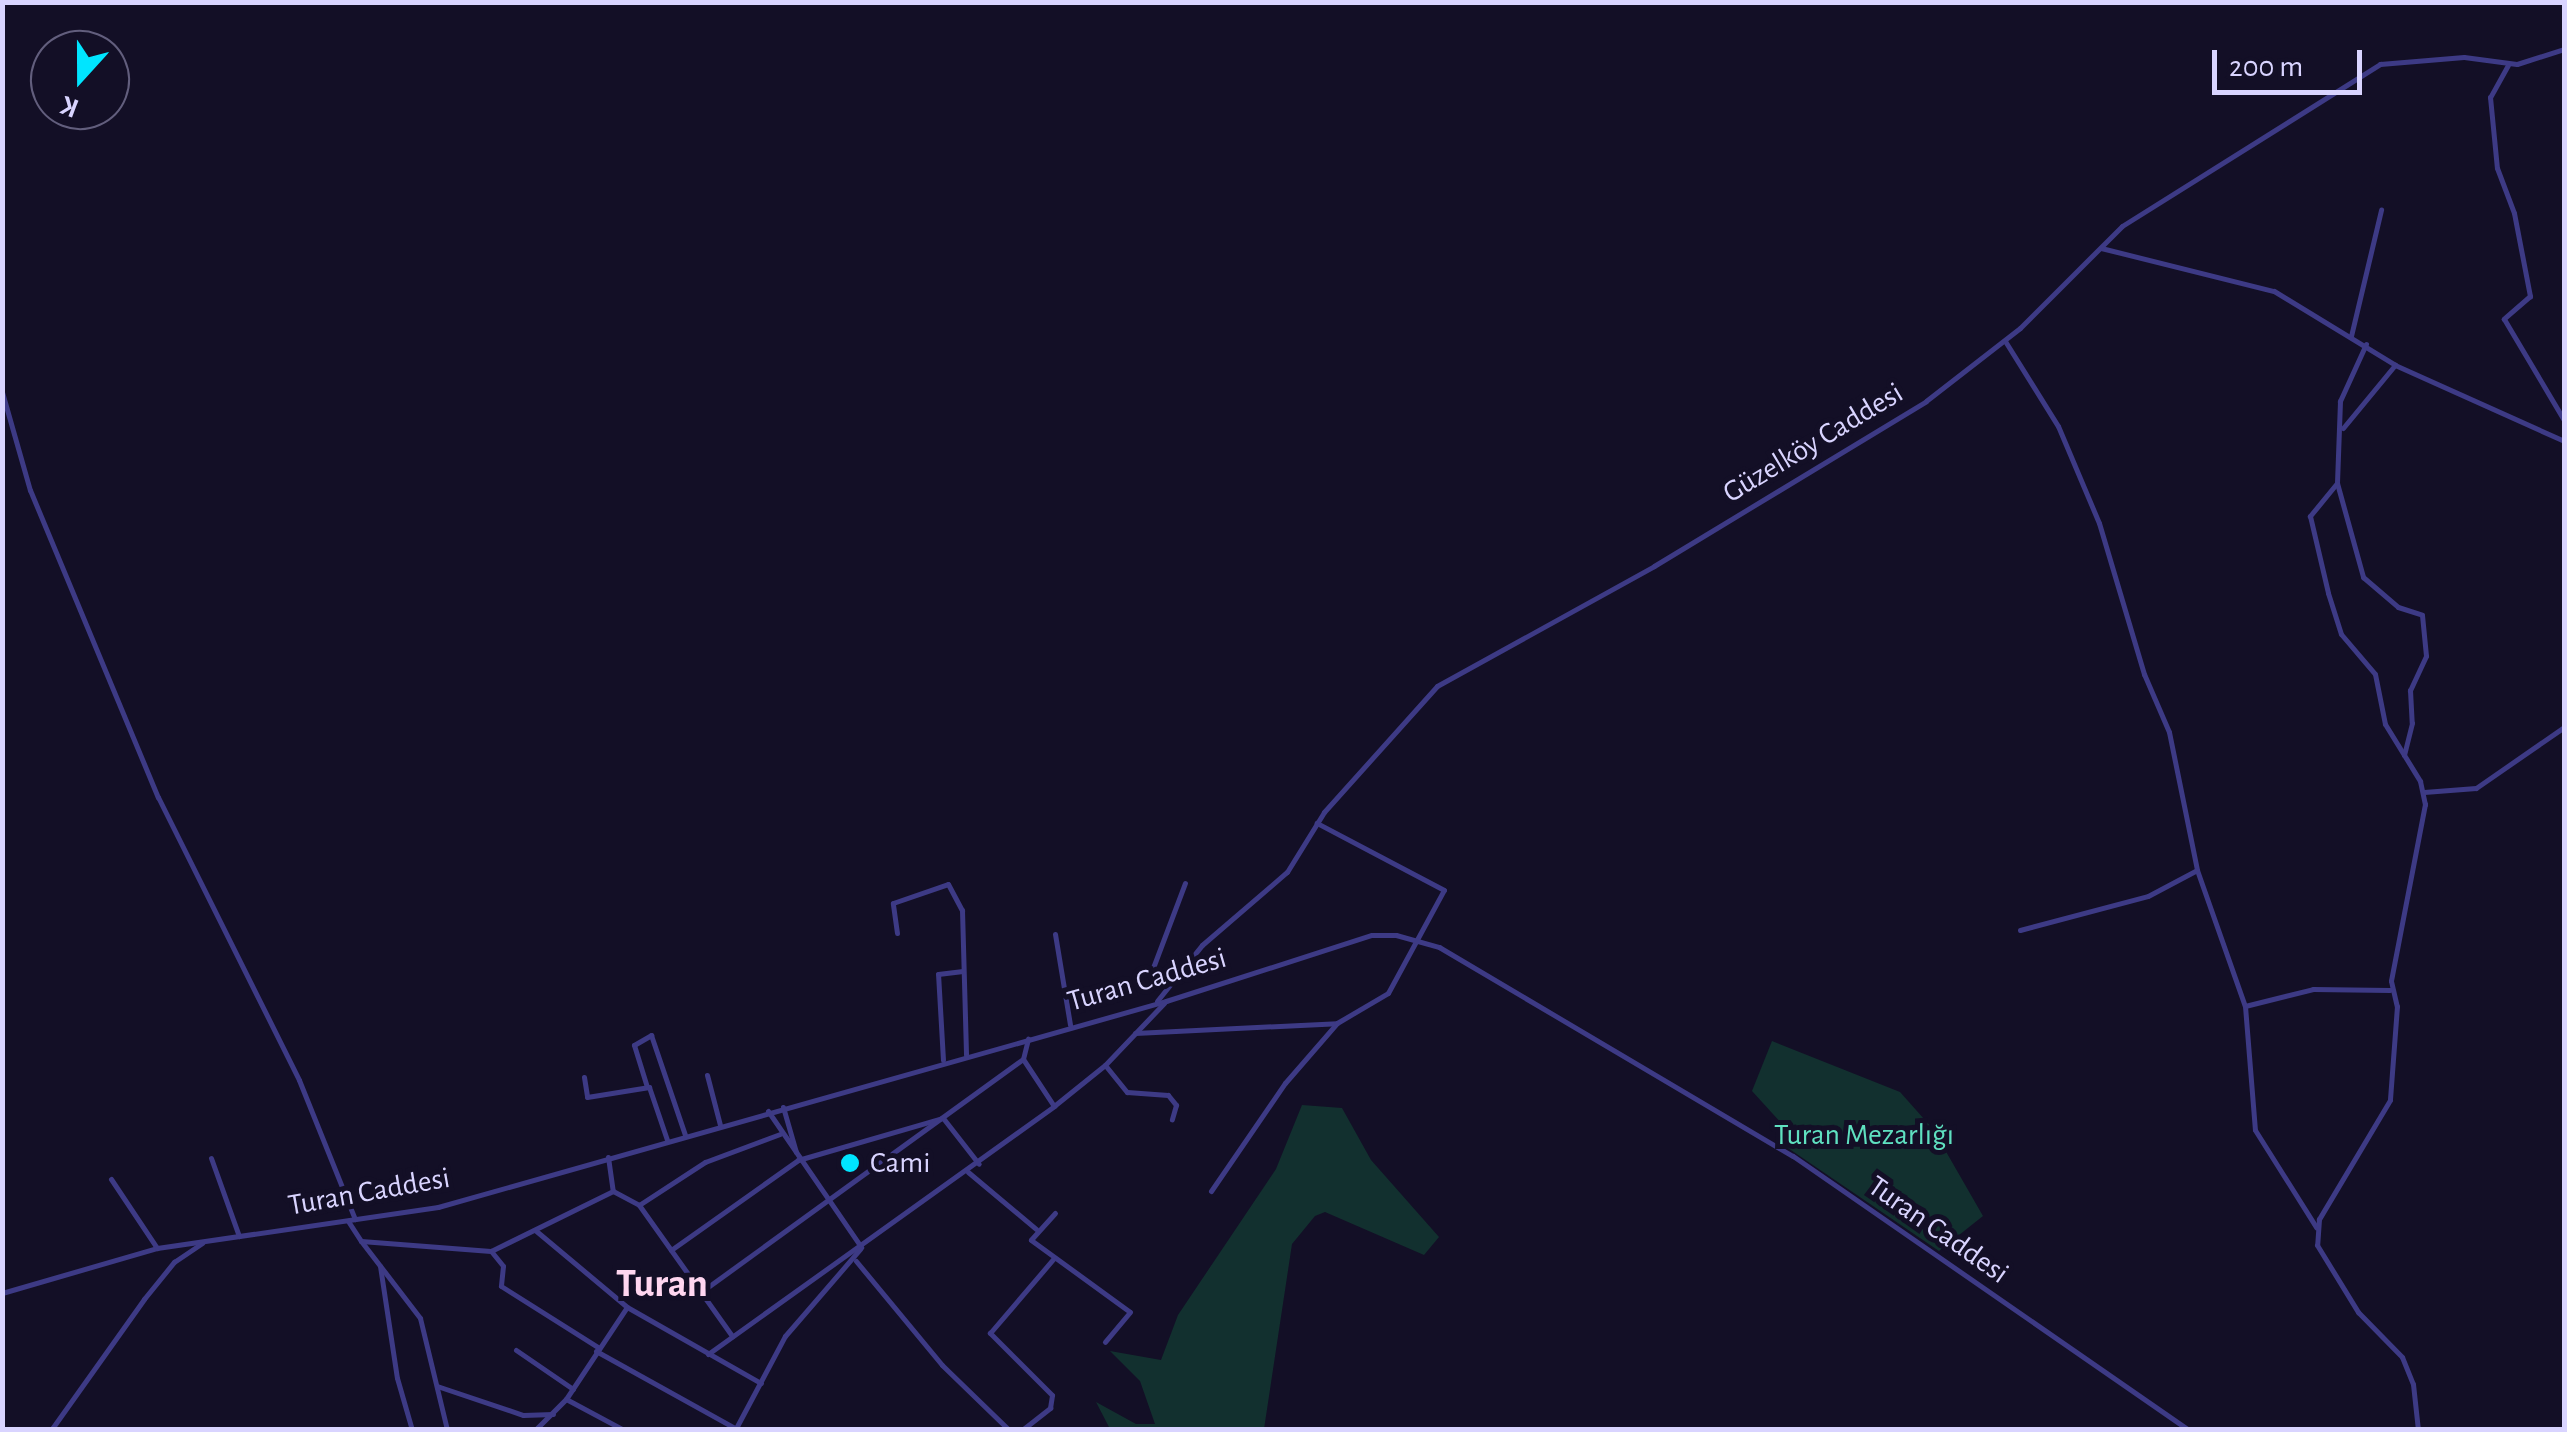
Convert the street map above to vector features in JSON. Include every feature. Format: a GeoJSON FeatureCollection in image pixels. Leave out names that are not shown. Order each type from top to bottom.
{"type":"FeatureCollection","features":[{"type":"Feature","properties":{"kind":"street","name":"Güzelköy Caddesi"},"geometry":{"type":"LineString","coordinates":[[1155,1004],[1202,945],[1266,895],[1317,823],[1388,735],[1437,686],[1926,401],[2005,341],[2101,248],[2152,206],[2380,64],[2464,56],[2509,63],[2564,48]]}},
{"type":"Feature","properties":{"kind":"street"},"geometry":{"type":"LineString","coordinates":[[2509,63],[2490,97],[2497,168],[2514,212],[2530,296],[2504,319],[2564,420]]}},
{"type":"Feature","properties":{"kind":"street"},"geometry":{"type":"LineString","coordinates":[[2351,336],[2381,210]]}},
{"type":"Feature","properties":{"kind":"street"},"geometry":{"type":"LineString","coordinates":[[2101,248],[2274,291],[2395,364],[2564,441]]}},
{"type":"Feature","properties":{"kind":"street"},"geometry":{"type":"LineString","coordinates":[[2005,341],[2058,426],[2098,523],[2144,674],[2170,732],[2197,870],[2245,1006],[2255,1130],[2317,1228]]}},
{"type":"Feature","properties":{"kind":"street"},"geometry":{"type":"LineString","coordinates":[[2366,344],[2340,401],[2337,483],[2352,556],[2364,577],[2398,607],[2422,615],[2426,656],[2410,690],[2412,723],[2404,754]]}},
{"type":"Feature","properties":{"kind":"street"},"geometry":{"type":"LineString","coordinates":[[2341,430],[2395,364]]}},
{"type":"Feature","properties":{"kind":"street"},"geometry":{"type":"LineString","coordinates":[[2,392],[30,490],[158,797],[299,1080],[360,1241],[420,1318],[447,1430]]}},
{"type":"Feature","properties":{"kind":"street"},"geometry":{"type":"LineString","coordinates":[[2337,483],[2310,516],[2328,593],[2341,634],[2375,674],[2380,711],[2424,792],[2391,990],[2397,1006],[2390,1100],[2317,1228],[2317,1245],[2339,1287],[2402,1357],[2413,1384],[2418,1430]]}},
{"type":"Feature","properties":{"kind":"street"},"geometry":{"type":"LineString","coordinates":[[2424,792],[2476,788],[2564,728]]}},
{"type":"Feature","properties":{"kind":"street"},"geometry":{"type":"LineString","coordinates":[[1212,1191],[1285,1082],[1337,1023],[1388,994],[1444,890],[1317,823]]}},
{"type":"Feature","properties":{"kind":"street"},"geometry":{"type":"LineString","coordinates":[[2020,930],[2148,896],[2197,870]]}},
{"type":"Feature","properties":{"kind":"street"},"geometry":{"type":"LineString","coordinates":[[1170,983],[1151,974],[1185,883]]}},
{"type":"Feature","properties":{"kind":"street"},"geometry":{"type":"LineString","coordinates":[[898,933],[892,903],[948,884],[962,910],[966,1056]]}},
{"type":"Feature","properties":{"kind":"street"},"geometry":{"type":"LineString","coordinates":[[1055,934],[1070,1026]]}},
{"type":"Feature","properties":{"kind":"street","name":"Turan Caddesi"},"geometry":{"type":"LineString","coordinates":[[2,1293],[157,1248],[438,1207],[1166,1001],[1372,935],[1418,939],[1792,1156],[2189,1430]]}},
{"type":"Feature","properties":{"kind":"street"},"geometry":{"type":"LineString","coordinates":[[943,1062],[938,974],[963,972]]}},
{"type":"Feature","properties":{"kind":"street"},"geometry":{"type":"LineString","coordinates":[[2245,1006],[2313,989],[2391,990]]}},
{"type":"Feature","properties":{"kind":"street"},"geometry":{"type":"LineString","coordinates":[[708,1354],[968,1172],[1054,1106],[1106,1065],[1166,1001]]}},
{"type":"Feature","properties":{"kind":"street"},"geometry":{"type":"LineString","coordinates":[[1132,1034],[1337,1023]]}},
{"type":"Feature","properties":{"kind":"street"},"geometry":{"type":"LineString","coordinates":[[667,1140],[634,1044],[651,1035],[685,1135]]}},
{"type":"Feature","properties":{"kind":"street"},"geometry":{"type":"LineString","coordinates":[[701,1292],[1024,1059],[1028,1040]]}},
{"type":"Feature","properties":{"kind":"street"},"geometry":{"type":"LineString","coordinates":[[1024,1059],[1054,1106]]}},
{"type":"Feature","properties":{"kind":"street"},"geometry":{"type":"LineString","coordinates":[[1106,1065],[1135,1096],[1168,1095],[1176,1105],[1172,1119]]}},
{"type":"Feature","properties":{"kind":"street"},"geometry":{"type":"LineString","coordinates":[[707,1076],[720,1125]]}},
{"type":"Feature","properties":{"kind":"street"},"geometry":{"type":"LineString","coordinates":[[584,1077],[588,1097],[647,1086]]}},
{"type":"Feature","properties":{"kind":"street"},"geometry":{"type":"LineString","coordinates":[[783,1107],[798,1160]]}},
{"type":"Feature","properties":{"kind":"street"},"geometry":{"type":"LineString","coordinates":[[768,1111],[780,1134],[861,1246]]}},
{"type":"Feature","properties":{"kind":"street"},"geometry":{"type":"LineString","coordinates":[[671,1250],[798,1160],[943,1118]]}},
{"type":"Feature","properties":{"kind":"street"},"geometry":{"type":"LineString","coordinates":[[943,1118],[978,1164]]}},
{"type":"Feature","properties":{"kind":"street"},"geometry":{"type":"LineString","coordinates":[[639,1206],[705,1162],[780,1134]]}},
{"type":"Feature","properties":{"kind":"street"},"geometry":{"type":"LineString","coordinates":[[608,1157],[613,1190],[639,1206],[732,1336]]}},
{"type":"Feature","properties":{"kind":"street"},"geometry":{"type":"LineString","coordinates":[[211,1158],[239,1236]]}},
{"type":"Feature","properties":{"kind":"street"},"geometry":{"type":"LineString","coordinates":[[968,1172],[1036,1229]]}},
{"type":"Feature","properties":{"kind":"street"},"geometry":{"type":"LineString","coordinates":[[112,1179],[157,1248]]}},
{"type":"Feature","properties":{"kind":"street"},"geometry":{"type":"LineString","coordinates":[[360,1241],[491,1251],[613,1190]]}},
{"type":"Feature","properties":{"kind":"street"},"geometry":{"type":"LineString","coordinates":[[1055,1214],[1036,1229],[1030,1240],[1130,1312],[1105,1342]]}},
{"type":"Feature","properties":{"kind":"street"},"geometry":{"type":"LineString","coordinates":[[535,1230],[627,1307],[760,1383]]}},
{"type":"Feature","properties":{"kind":"street"},"geometry":{"type":"LineString","coordinates":[[51,1430],[164,1274],[204,1241]]}},
{"type":"Feature","properties":{"kind":"street"},"geometry":{"type":"LineString","coordinates":[[491,1251],[504,1266],[502,1286],[597,1349],[735,1429],[785,1336],[856,1262],[861,1246]]}},
{"type":"Feature","properties":{"kind":"street"},"geometry":{"type":"LineString","coordinates":[[1022,1430],[1050,1408],[1052,1396],[990,1332],[1054,1258]]}},
{"type":"Feature","properties":{"kind":"street"},"geometry":{"type":"LineString","coordinates":[[856,1262],[942,1365],[1009,1430]]}},
{"type":"Feature","properties":{"kind":"street"},"geometry":{"type":"LineString","coordinates":[[380,1265],[397,1378],[412,1430]]}},
{"type":"Feature","properties":{"kind":"street"},"geometry":{"type":"LineString","coordinates":[[536,1430],[566,1399],[627,1307]]}},
{"type":"Feature","properties":{"kind":"street"},"geometry":{"type":"LineString","coordinates":[[516,1350],[573,1389]]}},
{"type":"Feature","properties":{"kind":"street"},"geometry":{"type":"LineString","coordinates":[[438,1386],[523,1415],[553,1414]]}},
{"type":"Feature","properties":{"kind":"street"},"geometry":{"type":"LineString","coordinates":[[566,1399],[624,1430]]}},
{"type":"Feature","properties":{"kind":"green space","name":"Turan Mezarlığı"},"geometry":{"type":"Polygon","coordinates":[[[1772,1041],[1900,1092],[1933,1129],[1983,1216],[1939,1251],[1785,1146],[1792,1135],[1752,1091],[1772,1041]]]}},
{"type":"Feature","properties":{"kind":"green space"},"geometry":{"type":"Polygon","coordinates":[[[1302,1105],[1342,1108],[1371,1160],[1439,1237],[1424,1255],[1325,1212],[1315,1216],[1292,1244],[1264,1429],[1110,1429],[1096,1402],[1136,1424],[1155,1424],[1140,1381],[1110,1351],[1161,1360],[1178,1315],[1276,1169],[1302,1105]]]}},
{"type":"Feature","properties":{"kind":"place","name":"Cami"},"geometry":{"type":"Point","coordinates":[850,1163]}},
{"type":"Feature","properties":{"kind":"district","name":"Turan"},"geometry":{"type":"Point","coordinates":[662,1284]}}]}
